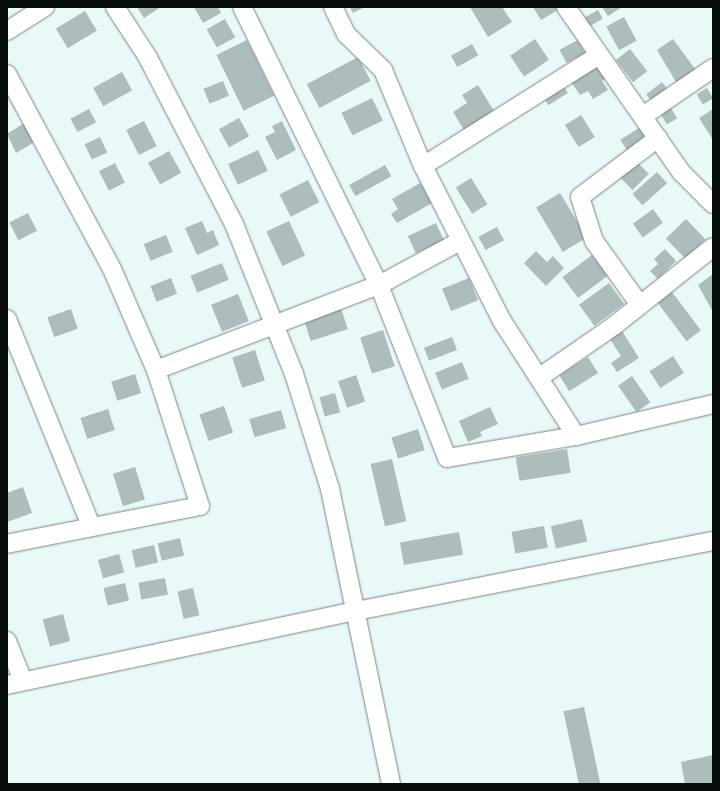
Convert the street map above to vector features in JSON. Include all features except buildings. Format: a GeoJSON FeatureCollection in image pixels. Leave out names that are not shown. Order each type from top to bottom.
{"type":"FeatureCollection","features":[{"type":"Feature","properties":{"kind":"street"},"geometry":{"type":"LineString","coordinates":[[7,31],[45,7]]}},
{"type":"Feature","properties":{"kind":"street"},"geometry":{"type":"LineString","coordinates":[[115,7],[147,56],[185,127],[234,224],[276,324],[330,489],[392,784]]}},
{"type":"Feature","properties":{"kind":"street"},"geometry":{"type":"LineString","coordinates":[[333,7],[346,34],[383,70],[423,166],[502,321],[540,377],[576,436]]}},
{"type":"Feature","properties":{"kind":"street"},"geometry":{"type":"LineString","coordinates":[[246,8],[379,285],[447,458],[576,436],[713,404]]}},
{"type":"Feature","properties":{"kind":"street"},"geometry":{"type":"LineString","coordinates":[[570,8],[599,55],[681,172],[713,204]]}},
{"type":"Feature","properties":{"kind":"street"},"geometry":{"type":"LineString","coordinates":[[423,166],[599,55]]}},
{"type":"Feature","properties":{"kind":"street"},"geometry":{"type":"LineString","coordinates":[[643,116],[713,68]]}},
{"type":"Feature","properties":{"kind":"street"},"geometry":{"type":"LineString","coordinates":[[7,74],[112,269],[156,370],[200,506],[91,526],[7,544]]}},
{"type":"Feature","properties":{"kind":"street"},"geometry":{"type":"LineString","coordinates":[[640,304],[594,241],[580,197],[658,138]]}},
{"type":"Feature","properties":{"kind":"street"},"geometry":{"type":"LineString","coordinates":[[156,370],[379,285],[460,241]]}},
{"type":"Feature","properties":{"kind":"street"},"geometry":{"type":"LineString","coordinates":[[540,377],[640,304],[713,247]]}},
{"type":"Feature","properties":{"kind":"street"},"geometry":{"type":"LineString","coordinates":[[7,319],[91,526]]}},
{"type":"Feature","properties":{"kind":"street"},"geometry":{"type":"LineString","coordinates":[[7,641],[13,684],[356,611],[713,541]]}}]}
